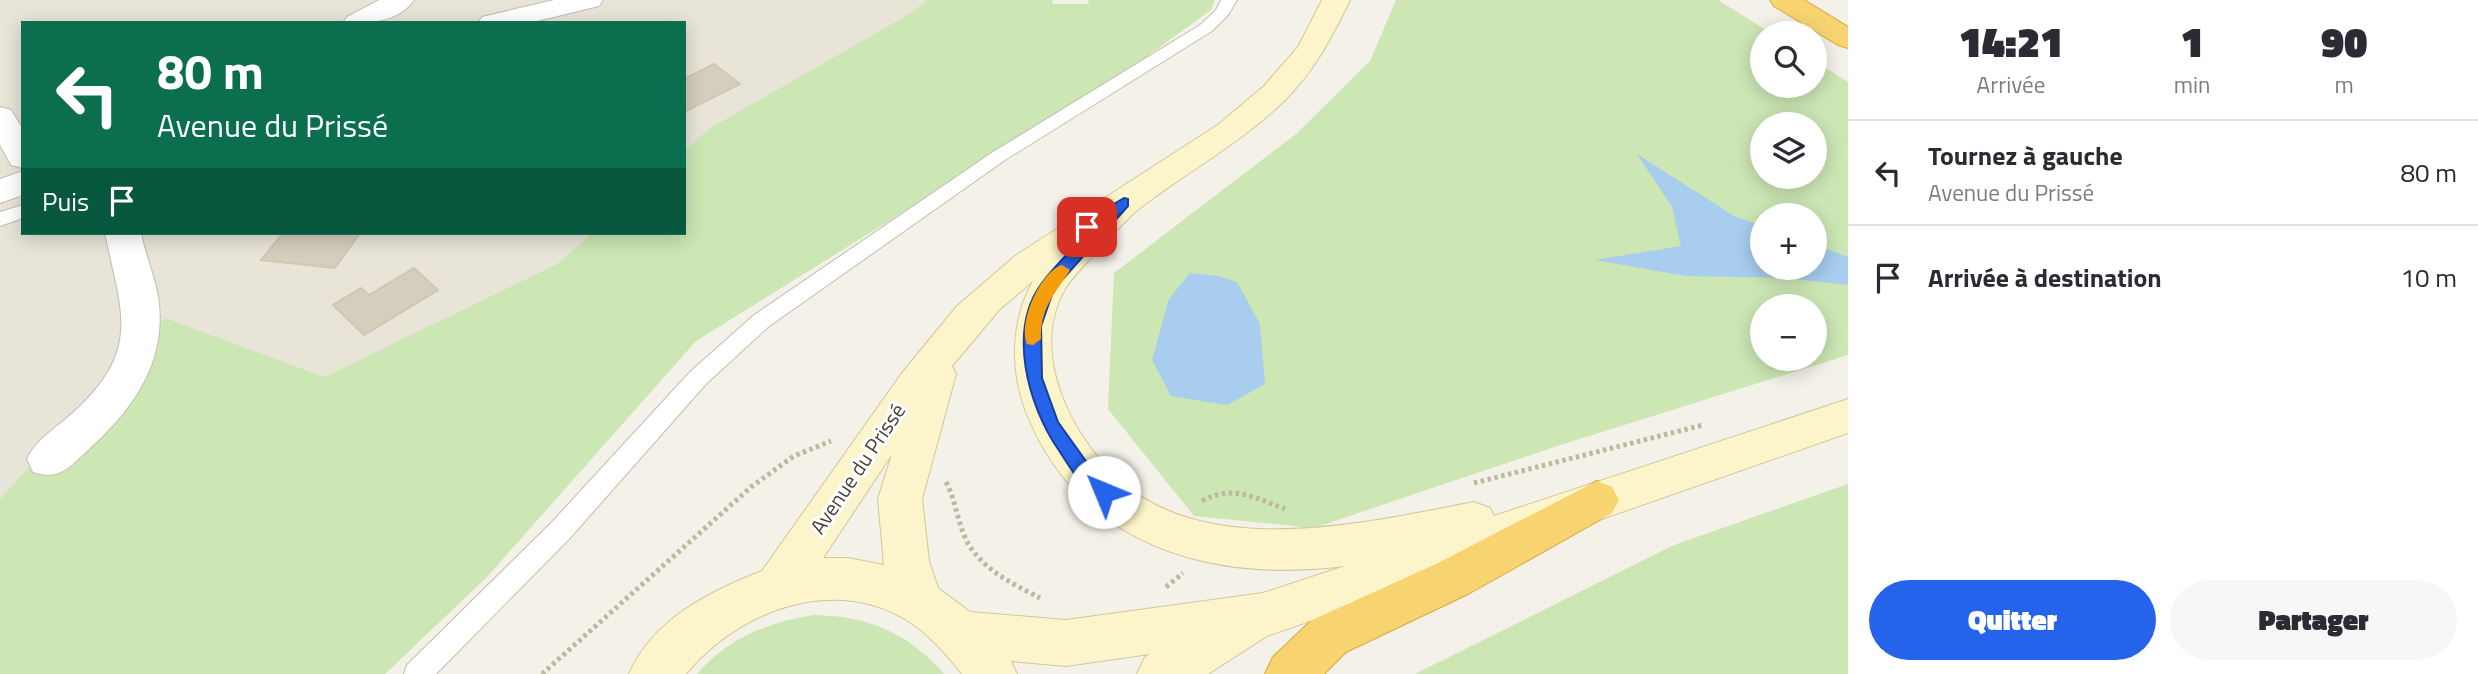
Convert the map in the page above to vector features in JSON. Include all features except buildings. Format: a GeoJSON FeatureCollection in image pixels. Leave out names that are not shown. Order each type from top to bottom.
{"type":"FeatureCollection","features":[{"type":"Feature","properties":{"kind":"highway"},"geometry":{"type":"LineString","coordinates":[[1784,0],[1848,39]]}},
{"type":"Feature","properties":{"kind":"highway"},"geometry":{"type":"LineString","coordinates":[[1824,0],[1848,14]]}},
{"type":"Feature","properties":{"kind":"highway"},"geometry":{"type":"LineString","coordinates":[[1290,674],[1329,636],[1452,579],[1597,500]]}},
{"type":"Feature","properties":{"kind":"main road","name":"Avenue du Prissé"},"geometry":{"type":"LineString","coordinates":[[780,583],[936,354],[985,301],[1013,276],[1203,149],[1268,99],[1313,47],[1336,0]]}},
{"type":"Feature","properties":{"kind":"main road"},"geometry":{"type":"LineString","coordinates":[[1124,202],[1047,287],[1033,326],[1034,378],[1051,425],[1086,476],[1122,508],[1155,526],[1191,538],[1244,547],[1293,549],[1328,548],[1597,500]]}},
{"type":"Feature","properties":{"kind":"main road","name":"Avenue du Prissé"},"geometry":{"type":"LineString","coordinates":[[920,603],[906,561],[900,499],[936,381],[936,354]]}},
{"type":"Feature","properties":{"kind":"main road"},"geometry":{"type":"LineString","coordinates":[[961,634],[1066,643],[1263,615],[1848,416]]}},
{"type":"Feature","properties":{"kind":"main road"},"geometry":{"type":"LineString","coordinates":[[654,674],[674,647],[725,607],[780,583],[830,579],[876,586],[920,603],[961,634],[992,674]]}},
{"type":"Feature","properties":{"kind":"main road"},"geometry":{"type":"LineString","coordinates":[[1162,674],[1263,615]]}},
{"type":"Feature","properties":{"kind":"street"},"geometry":{"type":"LineString","coordinates":[[370,20],[400,0]]}},
{"type":"Feature","properties":{"kind":"street"},"geometry":{"type":"LineString","coordinates":[[500,21],[589,0]]}},
{"type":"Feature","properties":{"kind":"street"},"geometry":{"type":"LineString","coordinates":[[0,117],[21,154]]}},
{"type":"Feature","properties":{"kind":"street"},"geometry":{"type":"LineString","coordinates":[[0,192],[21,183]]}},
{"type":"Feature","properties":{"kind":"street"},"geometry":{"type":"LineString","coordinates":[[48,458],[110,405],[135,368],[141,333],[138,295],[123,235]]}},
{"type":"Feature","properties":{"kind":"lane"},"geometry":{"type":"LineString","coordinates":[[417,674],[561,530],[698,378],[761,321],[999,156],[1206,28],[1223,12],[1229,0]]}},
{"type":"Feature","properties":{"kind":"lane"},"geometry":{"type":"LineString","coordinates":[[0,219],[21,212]]}},
{"type":"Feature","properties":{"kind":"path"},"geometry":{"type":"LineString","coordinates":[[542,674],[718,516],[785,461],[824,441],[840,440]]}},
{"type":"Feature","properties":{"kind":"shaded area"},"geometry":{"type":"Polygon","coordinates":[[[0,0],[927,0],[909,14],[710,128],[686,149],[686,21],[21,21],[21,235],[590,235],[557,264],[324,377],[165,319],[0,499],[0,0]]]}},
{"type":"Feature","properties":{"kind":"green space"},"geometry":{"type":"Polygon","coordinates":[[[927,0],[1052,0],[1053,4],[1089,4],[1088,0],[1215,0],[1211,10],[1109,84],[696,341],[487,577],[385,674],[0,674],[0,499],[165,318],[324,377],[557,264],[590,235],[686,235],[686,149],[710,128],[909,14],[927,0]]]}},
{"type":"Feature","properties":{"kind":"green space"},"geometry":{"type":"Polygon","coordinates":[[[1396,0],[1718,0],[1752,21],[1750,98],[1827,98],[1827,69],[1848,82],[1848,355],[1827,362],[1827,294],[1750,294],[1750,371],[1797,371],[1554,447],[1314,528],[1194,516],[1108,409],[1114,273],[1296,134],[1370,61],[1396,0]]]}},
{"type":"Feature","properties":{"kind":"green space"},"geometry":{"type":"Polygon","coordinates":[[[1848,484],[1848,674],[1415,674],[1674,545],[1848,484]]]}},
{"type":"Feature","properties":{"kind":"green space"},"geometry":{"type":"Polygon","coordinates":[[[814,615],[852,619],[886,630],[917,648],[944,674],[697,674],[735,641],[765,627],[814,615]]]}},
{"type":"Feature","properties":{"kind":"water"},"geometry":{"type":"Polygon","coordinates":[[[1637,154],[1734,216],[1750,222],[1750,277],[1686,276],[1595,260],[1681,246],[1672,207],[1637,154]]]}},
{"type":"Feature","properties":{"kind":"water"},"geometry":{"type":"Polygon","coordinates":[[[1827,249],[1848,257],[1848,285],[1804,280],[1827,280],[1827,249]]]}},
{"type":"Feature","properties":{"kind":"water"},"geometry":{"type":"Polygon","coordinates":[[[1190,273],[1218,276],[1237,282],[1260,324],[1265,384],[1227,405],[1171,396],[1152,360],[1169,299],[1190,273]]]}},
{"type":"Feature","properties":{"kind":"slow traffic"},"geometry":{"type":"LineString","coordinates":[[1033,339],[1033,326],[1047,287],[1062,270]]}},
{"type":"Feature","properties":{"kind":"route"},"geometry":{"type":"LineString","coordinates":[[1087,227],[1124,202],[1047,287],[1033,326],[1034,378],[1051,425],[1086,476],[1104,492]]}}]}
